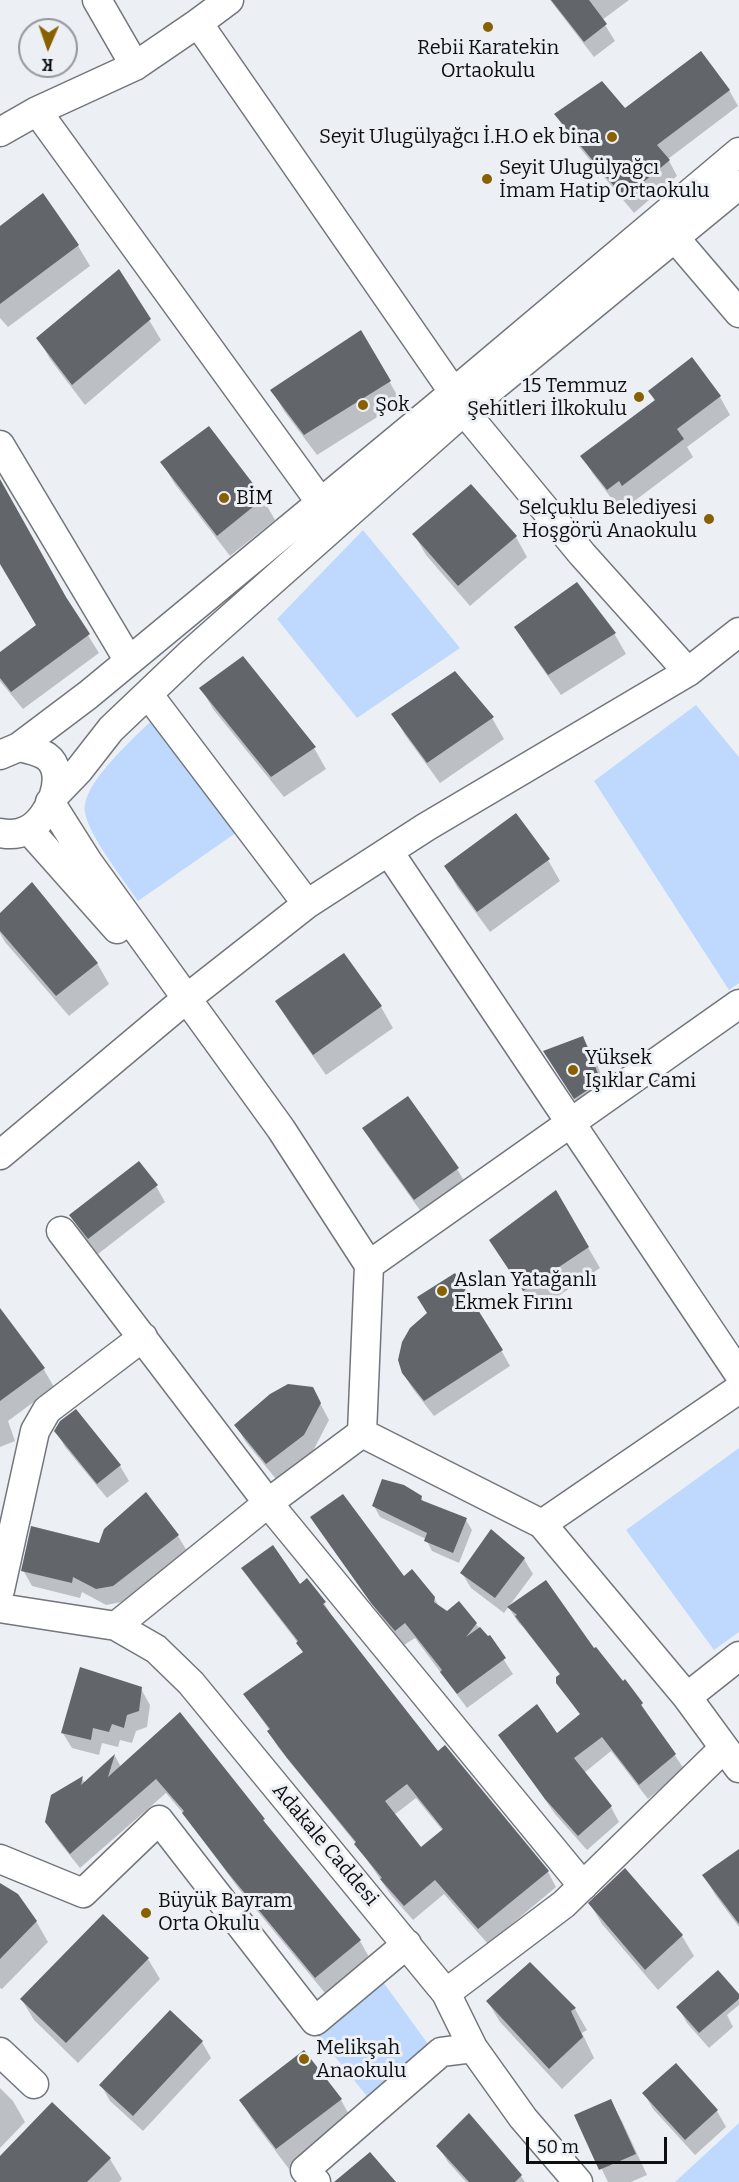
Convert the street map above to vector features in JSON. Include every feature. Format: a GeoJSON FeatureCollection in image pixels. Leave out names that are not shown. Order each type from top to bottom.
{"type":"FeatureCollection","features":[{"type":"Feature","properties":{"kind":"street"},"geometry":{"type":"LineString","coordinates":[[97,0],[135,66]]}},
{"type":"Feature","properties":{"kind":"street"},"geometry":{"type":"LineString","coordinates":[[0,132],[37,111],[135,66],[229,0]]}},
{"type":"Feature","properties":{"kind":"street"},"geometry":{"type":"LineString","coordinates":[[198,23],[459,402],[582,554],[688,672]]}},
{"type":"Feature","properties":{"kind":"street"},"geometry":{"type":"LineString","coordinates":[[37,111],[321,503]]}},
{"type":"Feature","properties":{"kind":"street"},"geometry":{"type":"LineString","coordinates":[[52,799],[79,770],[111,729],[192,652],[459,402],[739,152]]}},
{"type":"Feature","properties":{"kind":"street"},"geometry":{"type":"LineString","coordinates":[[7,748],[129,661],[321,503],[459,402],[675,238],[739,185]]}},
{"type":"Feature","properties":{"kind":"street"},"geometry":{"type":"LineString","coordinates":[[675,238],[739,313]]}},
{"type":"Feature","properties":{"kind":"street"},"geometry":{"type":"LineString","coordinates":[[0,444],[129,661]]}},
{"type":"Feature","properties":{"kind":"street"},"geometry":{"type":"LineString","coordinates":[[0,1155],[186,999],[307,904],[426,827],[688,672],[739,632]]}},
{"type":"Feature","properties":{"kind":"street"},"geometry":{"type":"LineString","coordinates":[[148,694],[307,904]]}},
{"type":"Feature","properties":{"kind":"street"},"geometry":{"type":"LineString","coordinates":[[7,748],[46,756],[55,766],[57,779],[45,814],[11,836],[186,999]]}},
{"type":"Feature","properties":{"kind":"street"},"geometry":{"type":"LineString","coordinates":[[52,799],[88,862],[281,1129],[369,1265],[362,1433]]}},
{"type":"Feature","properties":{"kind":"street"},"geometry":{"type":"LineString","coordinates":[[389,852],[739,1374]]}},
{"type":"Feature","properties":{"kind":"street"},"geometry":{"type":"LineString","coordinates":[[369,1265],[739,1004]]}},
{"type":"Feature","properties":{"kind":"street"},"geometry":{"type":"LineString","coordinates":[[61,1231],[268,1503],[583,1886]]}},
{"type":"Feature","properties":{"kind":"street"},"geometry":{"type":"LineString","coordinates":[[0,1590],[35,1431],[47,1410],[143,1337]]}},
{"type":"Feature","properties":{"kind":"street"},"geometry":{"type":"LineString","coordinates":[[542,1524],[739,1389]]}},
{"type":"Feature","properties":{"kind":"street"},"geometry":{"type":"LineString","coordinates":[[116,1626],[268,1503],[362,1433]]}},
{"type":"Feature","properties":{"kind":"street"},"geometry":{"type":"LineString","coordinates":[[362,1433],[542,1524],[687,1697],[731,1758],[564,1904],[446,1993]]}},
{"type":"Feature","properties":{"kind":"street","name":"Adakale Caddesi"},"geometry":{"type":"LineString","coordinates":[[0,1608],[116,1626],[156,1649],[191,1683],[446,1993],[473,2048],[523,2118],[578,2182]]}},
{"type":"Feature","properties":{"kind":"street"},"geometry":{"type":"LineString","coordinates":[[687,1697],[739,1656]]}},
{"type":"Feature","properties":{"kind":"street"},"geometry":{"type":"LineString","coordinates":[[0,1859],[83,1893],[159,1820],[315,2021],[407,1944]]}},
{"type":"Feature","properties":{"kind":"street"},"geometry":{"type":"LineString","coordinates":[[304,2178],[441,2052],[473,2048]]}},
{"type":"Feature","properties":{"kind":"street"},"geometry":{"type":"LineString","coordinates":[[0,2052],[34,2084]]}},
{"type":"Feature","properties":{"kind":"shaded area"},"geometry":{"type":"Polygon","coordinates":[[[363,530],[460,648],[357,718],[277,619],[363,530]]]}},
{"type":"Feature","properties":{"kind":"shaded area"},"geometry":{"type":"Polygon","coordinates":[[[696,705],[739,757],[739,983],[729,990],[594,781],[696,705]]]}},
{"type":"Feature","properties":{"kind":"shaded area"},"geometry":{"type":"Polygon","coordinates":[[[151,721],[240,830],[138,901],[96,839],[85,814],[85,804],[88,794],[103,771],[151,721]]]}},
{"type":"Feature","properties":{"kind":"shaded area"},"geometry":{"type":"Polygon","coordinates":[[[739,1448],[739,1632],[714,1650],[626,1530],[739,1448]]]}},
{"type":"Feature","properties":{"kind":"shaded area"},"geometry":{"type":"Polygon","coordinates":[[[381,1979],[428,2044],[370,2100],[316,2033],[381,1979]]]}},
{"type":"Feature","properties":{"kind":"shaded area"},"geometry":{"type":"Polygon","coordinates":[[[739,2123],[739,2182],[675,2182],[739,2123]]]}},
{"type":"Feature","properties":{"kind":"building"},"geometry":{"type":"Polygon","coordinates":[[[551,0],[589,0],[607,24],[584,42],[551,0]]]}},
{"type":"Feature","properties":{"kind":"building"},"geometry":{"type":"Polygon","coordinates":[[[701,51],[730,90],[657,145],[670,160],[624,198],[554,114],[602,81],[625,108],[701,51]]]}},
{"type":"Feature","properties":{"kind":"building"},"geometry":{"type":"Polygon","coordinates":[[[43,193],[79,245],[0,304],[0,226],[43,193]]]}},
{"type":"Feature","properties":{"kind":"building"},"geometry":{"type":"Polygon","coordinates":[[[119,269],[151,319],[72,385],[36,338],[119,269]]]}},
{"type":"Feature","properties":{"kind":"building"},"geometry":{"type":"Polygon","coordinates":[[[361,330],[391,381],[304,435],[270,390],[361,330]]]}},
{"type":"Feature","properties":{"kind":"building"},"geometry":{"type":"Polygon","coordinates":[[[692,357],[721,396],[677,429],[684,439],[622,486],[619,481],[607,490],[580,456],[655,400],[648,391],[692,357]]]}},
{"type":"Feature","properties":{"kind":"building"},"geometry":{"type":"Polygon","coordinates":[[[209,426],[264,498],[217,536],[160,462],[209,426]]]}},
{"type":"Feature","properties":{"kind":"building"},"geometry":{"type":"Polygon","coordinates":[[[0,479],[66,597],[90,634],[11,692],[0,678],[0,652],[36,625],[0,564],[0,479]]]}},
{"type":"Feature","properties":{"kind":"building"},"geometry":{"type":"Polygon","coordinates":[[[471,484],[517,536],[458,586],[412,534],[471,484]]]}},
{"type":"Feature","properties":{"kind":"building"},"geometry":{"type":"Polygon","coordinates":[[[577,582],[616,633],[548,675],[514,627],[577,582]]]}},
{"type":"Feature","properties":{"kind":"building"},"geometry":{"type":"Polygon","coordinates":[[[243,656],[316,747],[271,777],[199,688],[243,656]]]}},
{"type":"Feature","properties":{"kind":"building"},"geometry":{"type":"Polygon","coordinates":[[[455,671],[494,717],[427,763],[391,714],[455,671]]]}},
{"type":"Feature","properties":{"kind":"building"},"geometry":{"type":"Polygon","coordinates":[[[516,813],[550,859],[477,912],[444,866],[516,813]]]}},
{"type":"Feature","properties":{"kind":"building"},"geometry":{"type":"Polygon","coordinates":[[[32,882],[98,963],[56,996],[0,931],[0,913],[32,882]]]}},
{"type":"Feature","properties":{"kind":"building"},"geometry":{"type":"Polygon","coordinates":[[[344,953],[382,1006],[313,1055],[275,1001],[344,953]]]}},
{"type":"Feature","properties":{"kind":"building","name":"Yüksek Işıklar Cami"},"geometry":{"type":"Polygon","coordinates":[[[583,1036],[601,1081],[574,1099],[543,1051],[583,1036]]]}},
{"type":"Feature","properties":{"kind":"building"},"geometry":{"type":"Polygon","coordinates":[[[408,1096],[459,1168],[414,1200],[362,1128],[408,1096]]]}},
{"type":"Feature","properties":{"kind":"building"},"geometry":{"type":"Polygon","coordinates":[[[139,1161],[158,1185],[88,1239],[69,1215],[139,1161]]]}},
{"type":"Feature","properties":{"kind":"building"},"geometry":{"type":"Polygon","coordinates":[[[556,1190],[589,1247],[523,1291],[489,1240],[556,1190]]]}},
{"type":"Feature","properties":{"kind":"building"},"geometry":{"type":"Polygon","coordinates":[[[455,1273],[503,1350],[424,1401],[402,1373],[398,1360],[402,1342],[410,1328],[427,1313],[417,1297],[455,1273]]]}},
{"type":"Feature","properties":{"kind":"building"},"geometry":{"type":"Polygon","coordinates":[[[0,1308],[45,1368],[0,1401],[0,1308]]]}},
{"type":"Feature","properties":{"kind":"building"},"geometry":{"type":"Polygon","coordinates":[[[288,1384],[313,1387],[321,1403],[304,1435],[266,1464],[234,1425],[270,1394],[288,1384]]]}},
{"type":"Feature","properties":{"kind":"building"},"geometry":{"type":"Polygon","coordinates":[[[76,1409],[121,1465],[97,1484],[54,1431],[60,1421],[76,1409]]]}},
{"type":"Feature","properties":{"kind":"building"},"geometry":{"type":"Polygon","coordinates":[[[382,1479],[404,1485],[422,1496],[421,1500],[467,1518],[453,1553],[424,1541],[427,1533],[372,1506],[382,1479]]]}},
{"type":"Feature","properties":{"kind":"building"},"geometry":{"type":"Polygon","coordinates":[[[146,1492],[179,1535],[113,1586],[96,1589],[73,1577],[72,1583],[21,1571],[31,1526],[99,1543],[104,1529],[146,1492]]]}},
{"type":"Feature","properties":{"kind":"building"},"geometry":{"type":"Polygon","coordinates":[[[343,1494],[404,1576],[412,1569],[435,1597],[434,1602],[447,1611],[459,1601],[477,1623],[466,1637],[480,1627],[488,1636],[490,1635],[506,1658],[457,1694],[440,1672],[442,1670],[405,1623],[395,1631],[371,1603],[310,1517],[343,1494]]]}},
{"type":"Feature","properties":{"kind":"building"},"geometry":{"type":"Polygon","coordinates":[[[491,1529],[525,1558],[495,1598],[460,1573],[491,1529]]]}},
{"type":"Feature","properties":{"kind":"building"},"geometry":{"type":"Polygon","coordinates":[[[273,1545],[300,1584],[307,1578],[326,1602],[323,1604],[438,1751],[445,1745],[549,1871],[478,1929],[435,1880],[404,1906],[380,1879],[382,1878],[354,1844],[356,1842],[287,1758],[267,1731],[270,1729],[243,1694],[303,1652],[296,1643],[298,1641],[241,1568],[273,1545]],[[407,1784],[385,1801],[421,1847],[443,1829],[407,1784]]]}},
{"type":"Feature","properties":{"kind":"building"},"geometry":{"type":"Polygon","coordinates":[[[546,1580],[594,1648],[596,1647],[623,1681],[625,1679],[643,1703],[641,1705],[676,1754],[639,1785],[602,1737],[574,1758],[612,1806],[578,1836],[545,1799],[498,1735],[537,1704],[557,1733],[580,1714],[556,1683],[556,1677],[560,1674],[515,1616],[517,1615],[507,1607],[546,1580]]]}},
{"type":"Feature","properties":{"kind":"building"},"geometry":{"type":"Polygon","coordinates":[[[80,1667],[142,1687],[139,1711],[127,1715],[124,1728],[112,1724],[109,1732],[93,1728],[91,1740],[61,1733],[80,1667]]]}},
{"type":"Feature","properties":{"kind":"building"},"geometry":{"type":"Polygon","coordinates":[[[180,1712],[265,1819],[263,1820],[361,1940],[315,1978],[228,1873],[182,1813],[184,1811],[156,1779],[70,1854],[45,1822],[51,1795],[83,1776],[81,1785],[115,1754],[108,1777],[180,1712]]]}},
{"type":"Feature","properties":{"kind":"building"},"geometry":{"type":"Polygon","coordinates":[[[739,1849],[739,1924],[702,1875],[739,1849]]]}},
{"type":"Feature","properties":{"kind":"building"},"geometry":{"type":"Polygon","coordinates":[[[625,1868],[683,1935],[645,1970],[588,1903],[625,1868]]]}},
{"type":"Feature","properties":{"kind":"building"},"geometry":{"type":"Polygon","coordinates":[[[0,1883],[18,1894],[37,1921],[0,1959],[0,1883]]]}},
{"type":"Feature","properties":{"kind":"building"},"geometry":{"type":"Polygon","coordinates":[[[103,1914],[149,1958],[66,2043],[20,1999],[103,1914]]]}},
{"type":"Feature","properties":{"kind":"building"},"geometry":{"type":"Polygon","coordinates":[[[530,1962],[576,2008],[571,2011],[583,2037],[549,2069],[486,2001],[530,1962]]]}},
{"type":"Feature","properties":{"kind":"building"},"geometry":{"type":"Polygon","coordinates":[[[718,1970],[739,1994],[739,1999],[699,2033],[676,2007],[718,1970]]]}},
{"type":"Feature","properties":{"kind":"building"},"geometry":{"type":"Polygon","coordinates":[[[170,2010],[203,2041],[133,2116],[99,2085],[170,2010]]]}},
{"type":"Feature","properties":{"kind":"building"},"geometry":{"type":"Polygon","coordinates":[[[304,2050],[342,2099],[276,2149],[239,2100],[304,2050]]]}},
{"type":"Feature","properties":{"kind":"building"},"geometry":{"type":"Polygon","coordinates":[[[676,2063],[718,2110],[685,2140],[642,2093],[676,2063]]]}},
{"type":"Feature","properties":{"kind":"building"},"geometry":{"type":"Polygon","coordinates":[[[611,2099],[636,2154],[599,2170],[574,2115],[611,2099]]]}},
{"type":"Feature","properties":{"kind":"building"},"geometry":{"type":"Polygon","coordinates":[[[52,2102],[111,2158],[87,2182],[0,2182],[0,2156],[52,2102]]]}},
{"type":"Feature","properties":{"kind":"building"},"geometry":{"type":"Polygon","coordinates":[[[469,2113],[522,2175],[515,2182],[469,2182],[436,2146],[469,2113]]]}},
{"type":"Feature","properties":{"kind":"building"},"geometry":{"type":"Polygon","coordinates":[[[370,2152],[396,2182],[334,2182],[370,2152]]]}},
{"type":"Feature","properties":{"kind":"place","name":"Rebii Karatekin Ortaokulu"},"geometry":{"type":"Point","coordinates":[488,27]}},
{"type":"Feature","properties":{"kind":"place","name":"Seyit Ulugülyağcı İ.H.O ek bina"},"geometry":{"type":"Point","coordinates":[612,137]}},
{"type":"Feature","properties":{"kind":"place","name":"Seyit Ulugülyağcı İmam Hatip Ortaokulu"},"geometry":{"type":"Point","coordinates":[487,179]}},
{"type":"Feature","properties":{"kind":"place","name":"15 Temmuz Şehitleri İlkokulu"},"geometry":{"type":"Point","coordinates":[639,397]}},
{"type":"Feature","properties":{"kind":"place","name":"Şok"},"geometry":{"type":"Point","coordinates":[363,405]}},
{"type":"Feature","properties":{"kind":"place","name":"BİM"},"geometry":{"type":"Point","coordinates":[224,498]}},
{"type":"Feature","properties":{"kind":"place","name":"Selçuklu Belediyesi Hoşgörü Anaokulu"},"geometry":{"type":"Point","coordinates":[709,519]}},
{"type":"Feature","properties":{"kind":"place","name":"Yüksek Işıklar Cami"},"geometry":{"type":"Point","coordinates":[573,1070]}},
{"type":"Feature","properties":{"kind":"place","name":"Aslan Yatağanlı Ekmek Fırını"},"geometry":{"type":"Point","coordinates":[442,1291]}},
{"type":"Feature","properties":{"kind":"place","name":"Büyük Bayram Orta Okulu"},"geometry":{"type":"Point","coordinates":[146,1913]}},
{"type":"Feature","properties":{"kind":"place","name":"Melikşah Anaokulu"},"geometry":{"type":"Point","coordinates":[304,2059]}}]}
